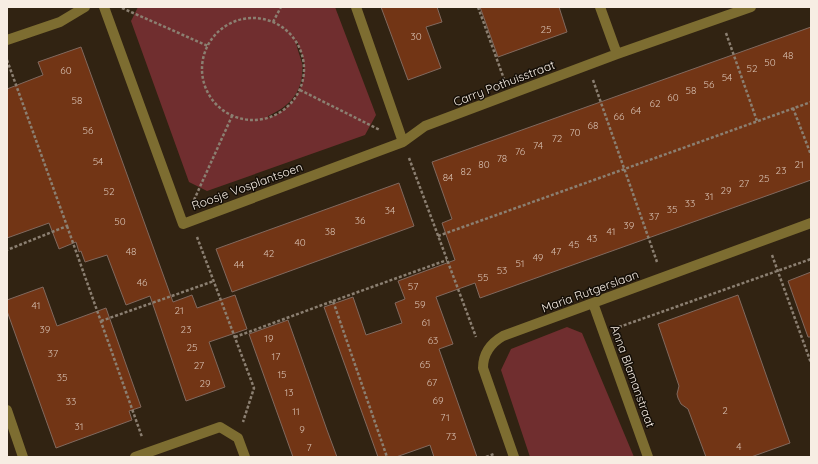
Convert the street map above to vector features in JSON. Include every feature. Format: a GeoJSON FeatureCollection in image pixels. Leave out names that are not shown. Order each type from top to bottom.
{"type":"FeatureCollection","features":[{"type":"Feature","properties":{"kind":"street"},"geometry":{"type":"LineString","coordinates":[[7,40],[60,22],[85,7]]}},
{"type":"Feature","properties":{"kind":"street","name":"Roosje Vosplantsoen"},"geometry":{"type":"LineString","coordinates":[[104,7],[187,223],[403,142]]}},
{"type":"Feature","properties":{"kind":"street"},"geometry":{"type":"LineString","coordinates":[[356,7],[403,142]]}},
{"type":"Feature","properties":{"kind":"street"},"geometry":{"type":"LineString","coordinates":[[600,7],[617,54]]}},
{"type":"Feature","properties":{"kind":"street","name":"Carry Pothuisstraat"},"geometry":{"type":"LineString","coordinates":[[403,142],[425,126],[617,54],[751,7]]}},
{"type":"Feature","properties":{"kind":"street","name":"Maria Rutgerslaan"},"geometry":{"type":"LineString","coordinates":[[487,352],[494,342],[503,336],[811,223]]}},
{"type":"Feature","properties":{"kind":"street","name":"Anna Blamanstraat"},"geometry":{"type":"LineString","coordinates":[[593,303],[648,457]]}},
{"type":"Feature","properties":{"kind":"street"},"geometry":{"type":"LineString","coordinates":[[487,352],[483,359],[483,368],[514,457]]}},
{"type":"Feature","properties":{"kind":"street"},"geometry":{"type":"LineString","coordinates":[[7,410],[23,457]]}},
{"type":"Feature","properties":{"kind":"street"},"geometry":{"type":"LineString","coordinates":[[135,457],[220,427],[238,438],[245,457]]}},
{"type":"Feature","properties":{"kind":"path"},"geometry":{"type":"LineString","coordinates":[[121,7],[208,46]]}},
{"type":"Feature","properties":{"kind":"path"},"geometry":{"type":"LineString","coordinates":[[273,22],[281,7]]}},
{"type":"Feature","properties":{"kind":"path"},"geometry":{"type":"LineString","coordinates":[[478,7],[509,94]]}},
{"type":"Feature","properties":{"kind":"path"},"geometry":{"type":"LineString","coordinates":[[260,18],[273,22],[286,29],[296,40],[304,64],[303,86],[292,103],[279,114],[264,120],[248,120],[232,116],[216,104],[205,86],[202,66],[208,46],[216,34],[229,24],[244,19],[260,18]]}},
{"type":"Feature","properties":{"kind":"path"},"geometry":{"type":"LineString","coordinates":[[720,18],[757,121]]}},
{"type":"Feature","properties":{"kind":"path"},"geometry":{"type":"LineString","coordinates":[[7,60],[148,453]]}},
{"type":"Feature","properties":{"kind":"path"},"geometry":{"type":"LineString","coordinates":[[588,65],[662,278]]}},
{"type":"Feature","properties":{"kind":"path"},"geometry":{"type":"LineString","coordinates":[[300,90],[403,142],[476,337],[487,352]]}},
{"type":"Feature","properties":{"kind":"path"},"geometry":{"type":"LineString","coordinates":[[438,236],[811,102]]}},
{"type":"Feature","properties":{"kind":"path"},"geometry":{"type":"LineString","coordinates":[[793,108],[811,155]]}},
{"type":"Feature","properties":{"kind":"path"},"geometry":{"type":"LineString","coordinates":[[232,116],[187,223],[214,281],[254,388],[238,438]]}},
{"type":"Feature","properties":{"kind":"path"},"geometry":{"type":"LineString","coordinates":[[7,250],[67,226]]}},
{"type":"Feature","properties":{"kind":"path"},"geometry":{"type":"LineString","coordinates":[[766,239],[811,363]]}},
{"type":"Feature","properties":{"kind":"path"},"geometry":{"type":"LineString","coordinates":[[604,332],[778,272],[811,259]]}},
{"type":"Feature","properties":{"kind":"path"},"geometry":{"type":"LineString","coordinates":[[235,336],[447,260]]}},
{"type":"Feature","properties":{"kind":"path"},"geometry":{"type":"LineString","coordinates":[[101,322],[214,281]]}},
{"type":"Feature","properties":{"kind":"path"},"geometry":{"type":"LineString","coordinates":[[333,301],[387,457]]}},
{"type":"Feature","properties":{"kind":"path"},"geometry":{"type":"LineString","coordinates":[[807,353],[811,352]]}},
{"type":"Feature","properties":{"kind":"shaded area"},"geometry":{"type":"Polygon","coordinates":[[[138,7],[335,7],[376,115],[365,135],[207,191],[189,182],[131,21],[138,7]],[[296,39],[302,63],[301,82],[291,100],[281,109],[268,116],[269,118],[290,104],[299,91],[302,83],[304,63],[296,39]]]}},
{"type":"Feature","properties":{"kind":"shaded area"},"geometry":{"type":"Polygon","coordinates":[[[567,327],[582,333],[634,457],[530,457],[501,370],[511,349],[567,327]]]}},
{"type":"Feature","properties":{"kind":"building"},"geometry":{"type":"Polygon","coordinates":[[[381,7],[437,7],[442,22],[426,27],[441,68],[408,80],[381,7]]]}},
{"type":"Feature","properties":{"kind":"building"},"geometry":{"type":"Polygon","coordinates":[[[480,7],[559,7],[567,32],[498,57],[480,7]]]}},
{"type":"Feature","properties":{"kind":"building"},"geometry":{"type":"Polygon","coordinates":[[[811,27],[811,180],[480,298],[475,283],[436,297],[453,344],[439,349],[477,457],[434,457],[430,445],[396,457],[378,457],[324,307],[353,297],[366,335],[402,323],[395,303],[405,299],[398,281],[455,260],[442,223],[452,219],[432,162],[811,27]]]}},
{"type":"Feature","properties":{"kind":"building"},"geometry":{"type":"Polygon","coordinates":[[[81,47],[173,302],[192,295],[197,308],[235,295],[247,329],[209,342],[225,387],[186,401],[150,296],[126,305],[107,255],[85,262],[81,251],[79,252],[76,242],[59,249],[49,223],[7,238],[7,89],[43,75],[38,62],[81,47]]]}},
{"type":"Feature","properties":{"kind":"building"},"geometry":{"type":"Polygon","coordinates":[[[399,183],[414,226],[232,292],[216,249],[399,183]]]}},
{"type":"Feature","properties":{"kind":"building"},"geometry":{"type":"Polygon","coordinates":[[[811,272],[811,337],[808,337],[788,281],[811,272]]]}},
{"type":"Feature","properties":{"kind":"building"},"geometry":{"type":"Polygon","coordinates":[[[43,287],[57,326],[106,308],[141,407],[129,411],[132,420],[56,448],[7,311],[7,300],[43,287]]]}},
{"type":"Feature","properties":{"kind":"building"},"geometry":{"type":"Polygon","coordinates":[[[738,295],[790,443],[751,457],[706,457],[688,409],[681,404],[678,398],[677,394],[679,386],[658,324],[738,295]]]}},
{"type":"Feature","properties":{"kind":"building"},"geometry":{"type":"Polygon","coordinates":[[[288,320],[337,457],[293,457],[249,334],[288,320]]]}}]}
